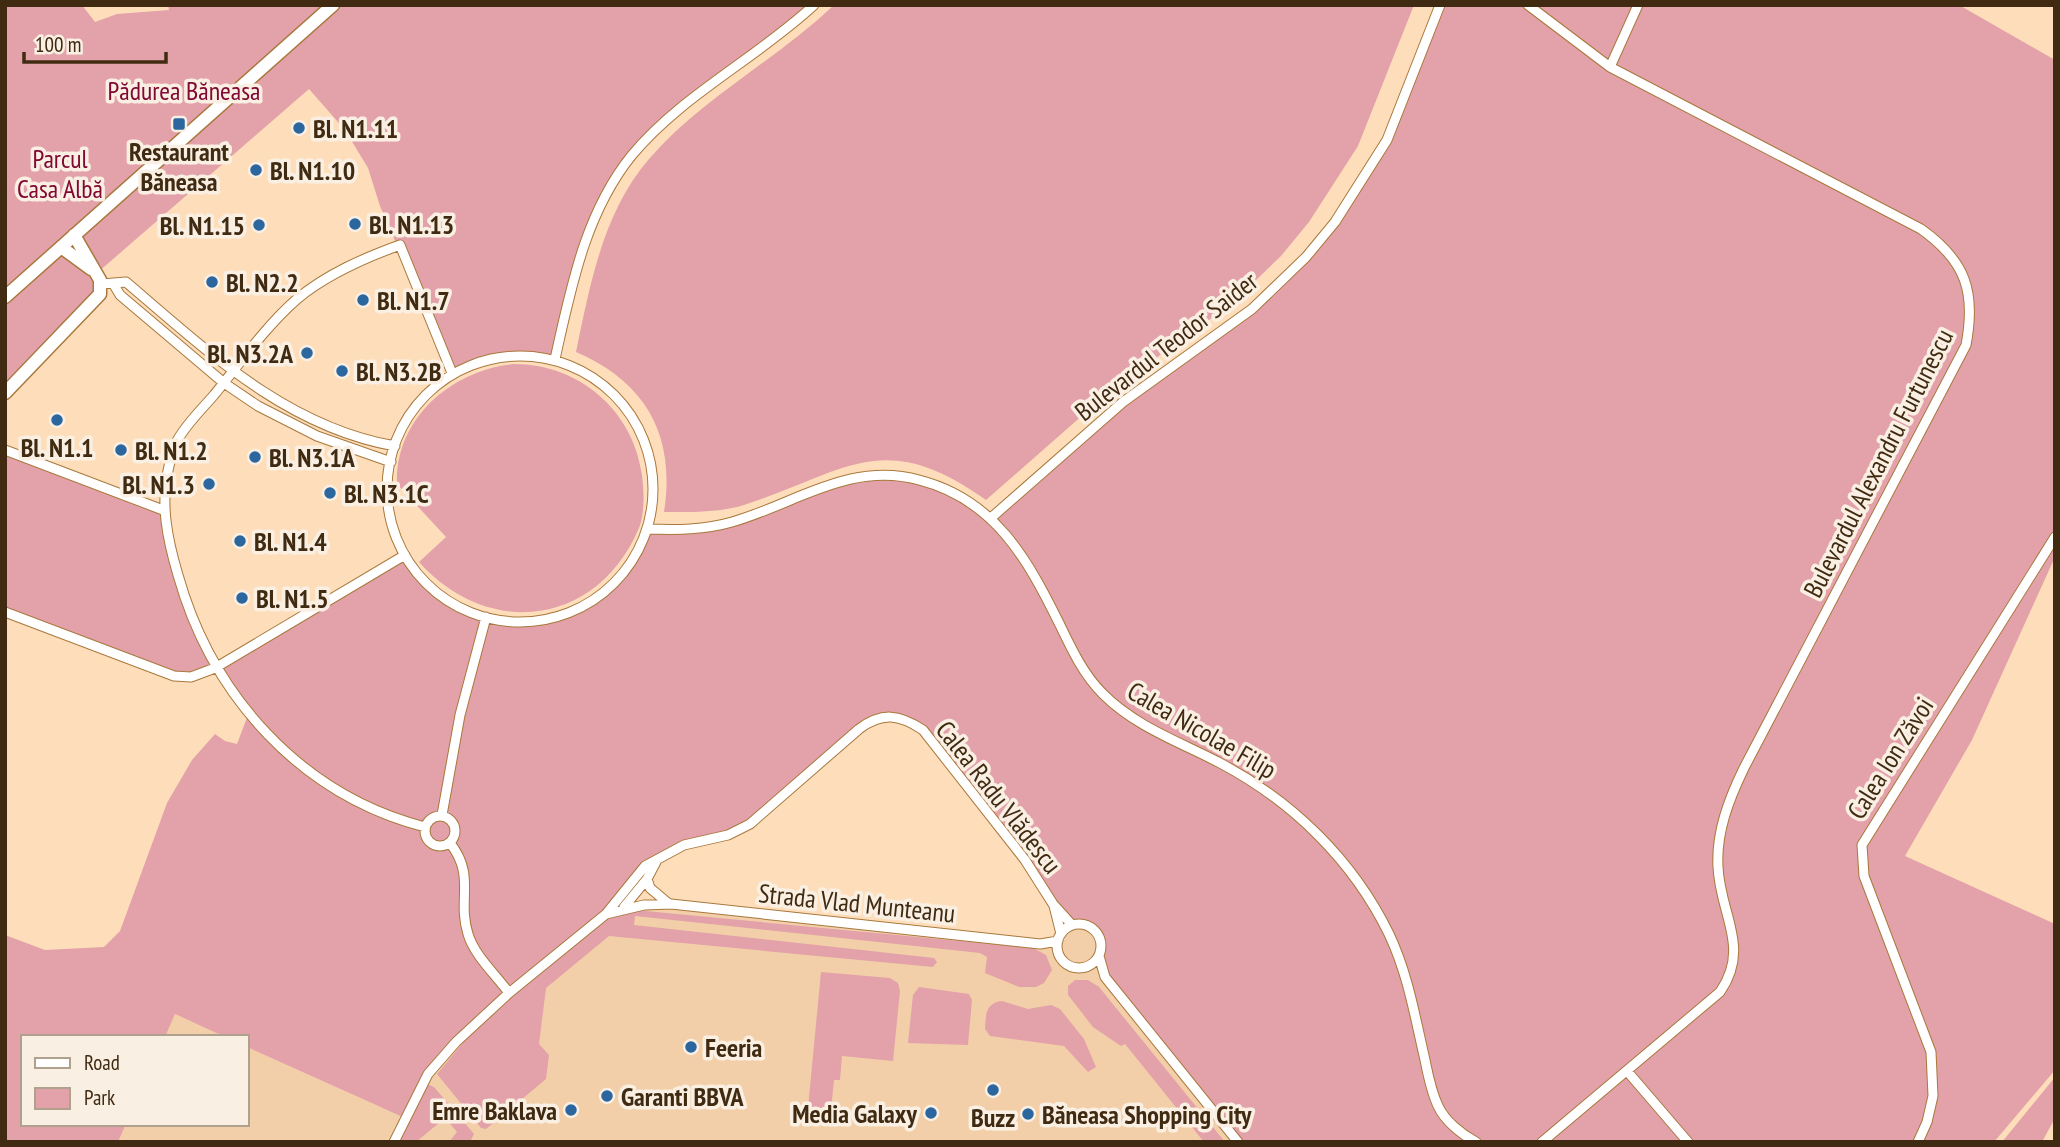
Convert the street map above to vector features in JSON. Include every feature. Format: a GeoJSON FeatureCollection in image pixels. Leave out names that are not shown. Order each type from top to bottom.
{"type":"FeatureCollection","features":[{"type":"Feature","properties":{"kind":"street"},"geometry":{"type":"LineString","coordinates":[[5,297],[333,5]]}},
{"type":"Feature","properties":{"kind":"street"},"geometry":{"type":"LineString","coordinates":[[555,359],[585,239],[611,185],[632,156],[682,109],[814,5]]}},
{"type":"Feature","properties":{"kind":"street","name":"Bulevardul Teodor Saider"},"geometry":{"type":"LineString","coordinates":[[992,517],[1123,402],[1252,309],[1306,257],[1341,212],[1387,140],[1440,5]]}},
{"type":"Feature","properties":{"kind":"street","name":"Bulevardul Alexandru Furtunescu"},"geometry":{"type":"LineString","coordinates":[[1528,5],[1610,67],[1921,229],[1940,243],[1957,262],[1971,300],[1966,345],[1744,768],[1727,809],[1718,866],[1735,952],[1729,979],[1720,992],[1627,1071]]}},
{"type":"Feature","properties":{"kind":"street"},"geometry":{"type":"LineString","coordinates":[[1610,67],[1638,5]]}},
{"type":"Feature","properties":{"kind":"street"},"geometry":{"type":"LineString","coordinates":[[74,235],[104,281]]}},
{"type":"Feature","properties":{"kind":"street"},"geometry":{"type":"LineString","coordinates":[[425,827],[375,808],[310,772],[248,715],[215,668],[193,624],[172,554],[163,510],[168,468],[178,438],[297,299],[341,270],[400,245],[452,373]]}},
{"type":"Feature","properties":{"kind":"street"},"geometry":{"type":"LineString","coordinates":[[61,247],[223,383],[258,406],[317,436],[391,462]]}},
{"type":"Feature","properties":{"kind":"street"},"geometry":{"type":"LineString","coordinates":[[104,281],[126,282],[232,372],[261,392],[320,423],[395,446]]}},
{"type":"Feature","properties":{"kind":"street"},"geometry":{"type":"LineString","coordinates":[[5,393],[19,375],[95,301],[104,281]]}},
{"type":"Feature","properties":{"kind":"street"},"geometry":{"type":"LineString","coordinates":[[531,355],[555,359],[573,367],[609,391],[635,425],[650,466],[653,485],[649,529],[626,569],[608,589],[589,604],[562,615],[535,621],[485,617],[457,606],[430,586],[405,555],[390,514],[388,489],[395,446],[408,417],[425,396],[452,373],[497,357],[531,355]]}},
{"type":"Feature","properties":{"kind":"street"},"geometry":{"type":"LineString","coordinates":[[5,450],[163,510]]}},
{"type":"Feature","properties":{"kind":"street","name":"Calea Nicolae Filip"},"geometry":{"type":"LineString","coordinates":[[649,529],[695,530],[723,524],[830,484],[874,475],[903,477],[938,486],[971,501],[992,517],[1028,564],[1076,656],[1099,691],[1129,717],[1219,763],[1272,794],[1313,830],[1342,862],[1375,910],[1399,959],[1432,1093],[1439,1109],[1451,1124],[1476,1142]]}},
{"type":"Feature","properties":{"kind":"street","name":"Calea Ion Zăvoi"},"geometry":{"type":"LineString","coordinates":[[1918,1142],[1933,1096],[1931,1052],[1864,876],[1862,845],[2055,537]]}},
{"type":"Feature","properties":{"kind":"street"},"geometry":{"type":"LineString","coordinates":[[5,612],[174,676],[191,677],[215,668],[405,555]]}},
{"type":"Feature","properties":{"kind":"street"},"geometry":{"type":"LineString","coordinates":[[442,815],[460,715],[485,617]]}},
{"type":"Feature","properties":{"kind":"street","name":"Calea Radu Vlădescu"},"geometry":{"type":"LineString","coordinates":[[394,1142],[428,1074],[456,1042],[509,993],[606,914],[635,875],[684,845],[728,835],[750,824],[873,718],[896,716],[923,730],[1025,860],[1054,904],[1072,925]]}},
{"type":"Feature","properties":{"kind":"street"},"geometry":{"type":"LineString","coordinates":[[442,815],[430,819],[425,827],[425,834],[432,844],[450,844]]}},
{"type":"Feature","properties":{"kind":"street"},"geometry":{"type":"LineString","coordinates":[[442,815],[455,825],[455,835],[450,844]]}},
{"type":"Feature","properties":{"kind":"street"},"geometry":{"type":"LineString","coordinates":[[450,844],[460,857],[466,877],[465,919],[468,935],[509,993]]}},
{"type":"Feature","properties":{"kind":"street","name":"Calea Radu Vlădescu"},"geometry":{"type":"LineString","coordinates":[[624,908],[648,879],[659,858]]}},
{"type":"Feature","properties":{"kind":"street"},"geometry":{"type":"LineString","coordinates":[[635,875],[635,896],[644,905]]}},
{"type":"Feature","properties":{"kind":"street"},"geometry":{"type":"LineString","coordinates":[[648,879],[650,888],[671,905]]}},
{"type":"Feature","properties":{"kind":"street","name":"Calea Radu Vlădescu"},"geometry":{"type":"LineString","coordinates":[[1054,904],[1059,937]]}},
{"type":"Feature","properties":{"kind":"street","name":"Calea Radu Vlădescu"},"geometry":{"type":"LineString","coordinates":[[606,914],[644,905],[671,905]]}},
{"type":"Feature","properties":{"kind":"street","name":"Strada Vlad Munteanu"},"geometry":{"type":"LineString","coordinates":[[671,905],[1040,944],[1058,952]]}},
{"type":"Feature","properties":{"kind":"street"},"geometry":{"type":"LineString","coordinates":[[1105,977],[1085,967],[1071,967],[1058,952],[1059,937],[1072,925],[1085,925],[1096,932],[1101,943],[1099,956],[1105,977],[1238,1142]]}},
{"type":"Feature","properties":{"kind":"street","name":"Strada Vlad Munteanu"},"geometry":{"type":"LineString","coordinates":[[1040,944],[1059,937]]}},
{"type":"Feature","properties":{"kind":"street"},"geometry":{"type":"LineString","coordinates":[[1085,967],[1099,956]]}},
{"type":"Feature","properties":{"kind":"street"},"geometry":{"type":"LineString","coordinates":[[1542,1142],[1627,1071],[1688,1142]]}},
{"type":"Feature","properties":{"kind":"shaded area"},"geometry":{"type":"Polygon","coordinates":[[[671,904],[1057,946],[1065,929],[1078,924],[1089,926],[1101,943],[1094,963],[1238,1142],[118,1142],[125,1126],[248,1126],[248,1047],[378,1106],[416,1095],[456,1042],[606,914],[671,904]]]}},
{"type":"Feature","properties":{"kind":"shaded area"},"geometry":{"type":"Polygon","coordinates":[[[175,1014],[221,1035],[166,1035],[175,1014]]]}},
{"type":"Feature","properties":{"kind":"green space"},"geometry":{"type":"Polygon","coordinates":[[[5,5],[82,5],[95,22],[117,14],[169,10],[168,5],[814,5],[682,109],[632,156],[595,215],[555,359],[503,357],[452,373],[380,206],[368,168],[345,130],[309,89],[97,273],[101,284],[5,393],[5,5]]]}},
{"type":"Feature","properties":{"kind":"green space"},"geometry":{"type":"Polygon","coordinates":[[[834,5],[1414,5],[1358,146],[1309,222],[1281,256],[1231,304],[1109,392],[986,500],[950,478],[919,465],[891,460],[864,462],[838,469],[734,508],[704,512],[664,512],[667,485],[665,459],[660,436],[651,415],[638,396],[621,379],[576,352],[600,250],[620,202],[633,180],[670,137],[715,98],[788,44],[834,5]]]}},
{"type":"Feature","properties":{"kind":"green space"},"geometry":{"type":"Polygon","coordinates":[[[1440,5],[1959,5],[2055,60],[2055,557],[1972,740],[1905,856],[2055,924],[2055,1070],[1994,1142],[1238,1142],[1094,962],[1101,947],[1096,932],[1078,924],[1065,929],[1053,904],[940,751],[909,721],[874,718],[750,824],[684,845],[645,866],[592,923],[441,1059],[405,1118],[248,1047],[248,1035],[221,1035],[175,1014],[166,1035],[21,1035],[21,1126],[125,1126],[118,1142],[5,1142],[5,935],[45,950],[104,947],[120,931],[167,803],[192,760],[215,734],[225,741],[237,744],[248,715],[215,668],[191,677],[5,612],[5,450],[163,510],[172,554],[215,667],[405,555],[423,579],[446,597],[471,611],[498,619],[526,621],[554,617],[581,608],[613,585],[649,529],[713,527],[852,477],[920,480],[992,517],[1123,402],[1221,334],[1306,257],[1387,140],[1440,5]]]}},
{"type":"Feature","properties":{"kind":"green space"},"geometry":{"type":"Polygon","coordinates":[[[514,364],[538,366],[560,372],[599,395],[615,411],[627,430],[637,452],[643,481],[641,522],[620,561],[597,586],[569,603],[539,611],[508,611],[477,603],[447,587],[419,562],[446,537],[397,484],[399,460],[406,438],[417,419],[432,402],[449,387],[469,376],[514,364]]]}},
{"type":"Feature","properties":{"kind":"green space"},"geometry":{"type":"Polygon","coordinates":[[[635,910],[1033,948],[1046,955],[1052,970],[1044,983],[1036,987],[1019,987],[985,973],[987,957],[980,953],[635,916],[634,925],[934,958],[937,962],[933,967],[609,936],[546,988],[539,1044],[549,1055],[546,1079],[486,1129],[481,1128],[437,1074],[477,1026],[605,918],[635,910]]]}},
{"type":"Feature","properties":{"kind":"green space"},"geometry":{"type":"Polygon","coordinates":[[[821,972],[890,978],[898,983],[900,991],[893,1061],[842,1056],[840,1080],[834,1080],[831,1110],[808,1108],[821,972]]]}},
{"type":"Feature","properties":{"kind":"green space"},"geometry":{"type":"Polygon","coordinates":[[[1075,980],[1088,980],[1099,987],[1225,1142],[1204,1142],[1125,1044],[1121,1046],[1093,1027],[1068,995],[1068,986],[1075,980]]]}},
{"type":"Feature","properties":{"kind":"green space"},"geometry":{"type":"Polygon","coordinates":[[[919,987],[969,994],[972,1000],[968,1045],[908,1043],[913,995],[919,987]]]}},
{"type":"Feature","properties":{"kind":"green space"},"geometry":{"type":"Polygon","coordinates":[[[1002,1001],[1028,1009],[1051,1005],[1060,1009],[1084,1039],[1096,1067],[1088,1072],[1064,1046],[990,1036],[985,1029],[987,1010],[992,1004],[1002,1001]]]}},
{"type":"Feature","properties":{"kind":"green space"},"geometry":{"type":"Polygon","coordinates":[[[2055,1077],[2055,1118],[2042,1142],[2002,1142],[2055,1077]]]}},
{"type":"Feature","properties":{"kind":"green space"},"geometry":{"type":"Polygon","coordinates":[[[427,1084],[434,1087],[474,1134],[470,1142],[449,1142],[457,1132],[445,1118],[416,1142],[399,1142],[427,1084]]]}},
{"type":"Feature","properties":{"kind":"place","name":"Restaurant Băneasa"},"geometry":{"type":"Point","coordinates":[179,124]}},
{"type":"Feature","properties":{"kind":"place","name":"Bl. N1.11"},"geometry":{"type":"Point","coordinates":[299,128]}},
{"type":"Feature","properties":{"kind":"place","name":"Bl. N1.10"},"geometry":{"type":"Point","coordinates":[256,170]}},
{"type":"Feature","properties":{"kind":"place","name":"Bl. N1.13"},"geometry":{"type":"Point","coordinates":[355,224]}},
{"type":"Feature","properties":{"kind":"place","name":"Bl. N1.15"},"geometry":{"type":"Point","coordinates":[259,225]}},
{"type":"Feature","properties":{"kind":"place","name":"Bl. N2.2"},"geometry":{"type":"Point","coordinates":[212,282]}},
{"type":"Feature","properties":{"kind":"place","name":"Bl. N1.7"},"geometry":{"type":"Point","coordinates":[363,300]}},
{"type":"Feature","properties":{"kind":"place","name":"Bl. N3.2A"},"geometry":{"type":"Point","coordinates":[307,353]}},
{"type":"Feature","properties":{"kind":"place","name":"Bl. N3.2B"},"geometry":{"type":"Point","coordinates":[342,371]}},
{"type":"Feature","properties":{"kind":"place","name":"Bl. N1.1"},"geometry":{"type":"Point","coordinates":[57,420]}},
{"type":"Feature","properties":{"kind":"place","name":"Bl. N1.2"},"geometry":{"type":"Point","coordinates":[121,450]}},
{"type":"Feature","properties":{"kind":"place","name":"Bl. N3.1A"},"geometry":{"type":"Point","coordinates":[255,457]}},
{"type":"Feature","properties":{"kind":"place","name":"Bl. N1.3"},"geometry":{"type":"Point","coordinates":[209,484]}},
{"type":"Feature","properties":{"kind":"place","name":"Bl. N3.1C"},"geometry":{"type":"Point","coordinates":[330,493]}},
{"type":"Feature","properties":{"kind":"place","name":"Bl. N1.4"},"geometry":{"type":"Point","coordinates":[240,541]}},
{"type":"Feature","properties":{"kind":"place","name":"Bl. N1.5"},"geometry":{"type":"Point","coordinates":[242,598]}},
{"type":"Feature","properties":{"kind":"place","name":"Feeria"},"geometry":{"type":"Point","coordinates":[691,1047]}},
{"type":"Feature","properties":{"kind":"place","name":"Buzz"},"geometry":{"type":"Point","coordinates":[993,1090]}},
{"type":"Feature","properties":{"kind":"place","name":"Garanti BBVA"},"geometry":{"type":"Point","coordinates":[607,1096]}},
{"type":"Feature","properties":{"kind":"place","name":"Emre Baklava"},"geometry":{"type":"Point","coordinates":[571,1110]}},
{"type":"Feature","properties":{"kind":"place","name":"Media Galaxy"},"geometry":{"type":"Point","coordinates":[931,1113]}},
{"type":"Feature","properties":{"kind":"place","name":"Băneasa Shopping City"},"geometry":{"type":"Point","coordinates":[1028,1114]}},
{"type":"Feature","properties":{"kind":"park label","name":"Pădurea Băneasa"},"geometry":{"type":"Point","coordinates":[184,90]}},
{"type":"Feature","properties":{"kind":"park label","name":"Parcul Casa Albă"},"geometry":{"type":"Point","coordinates":[60,173]}}]}
